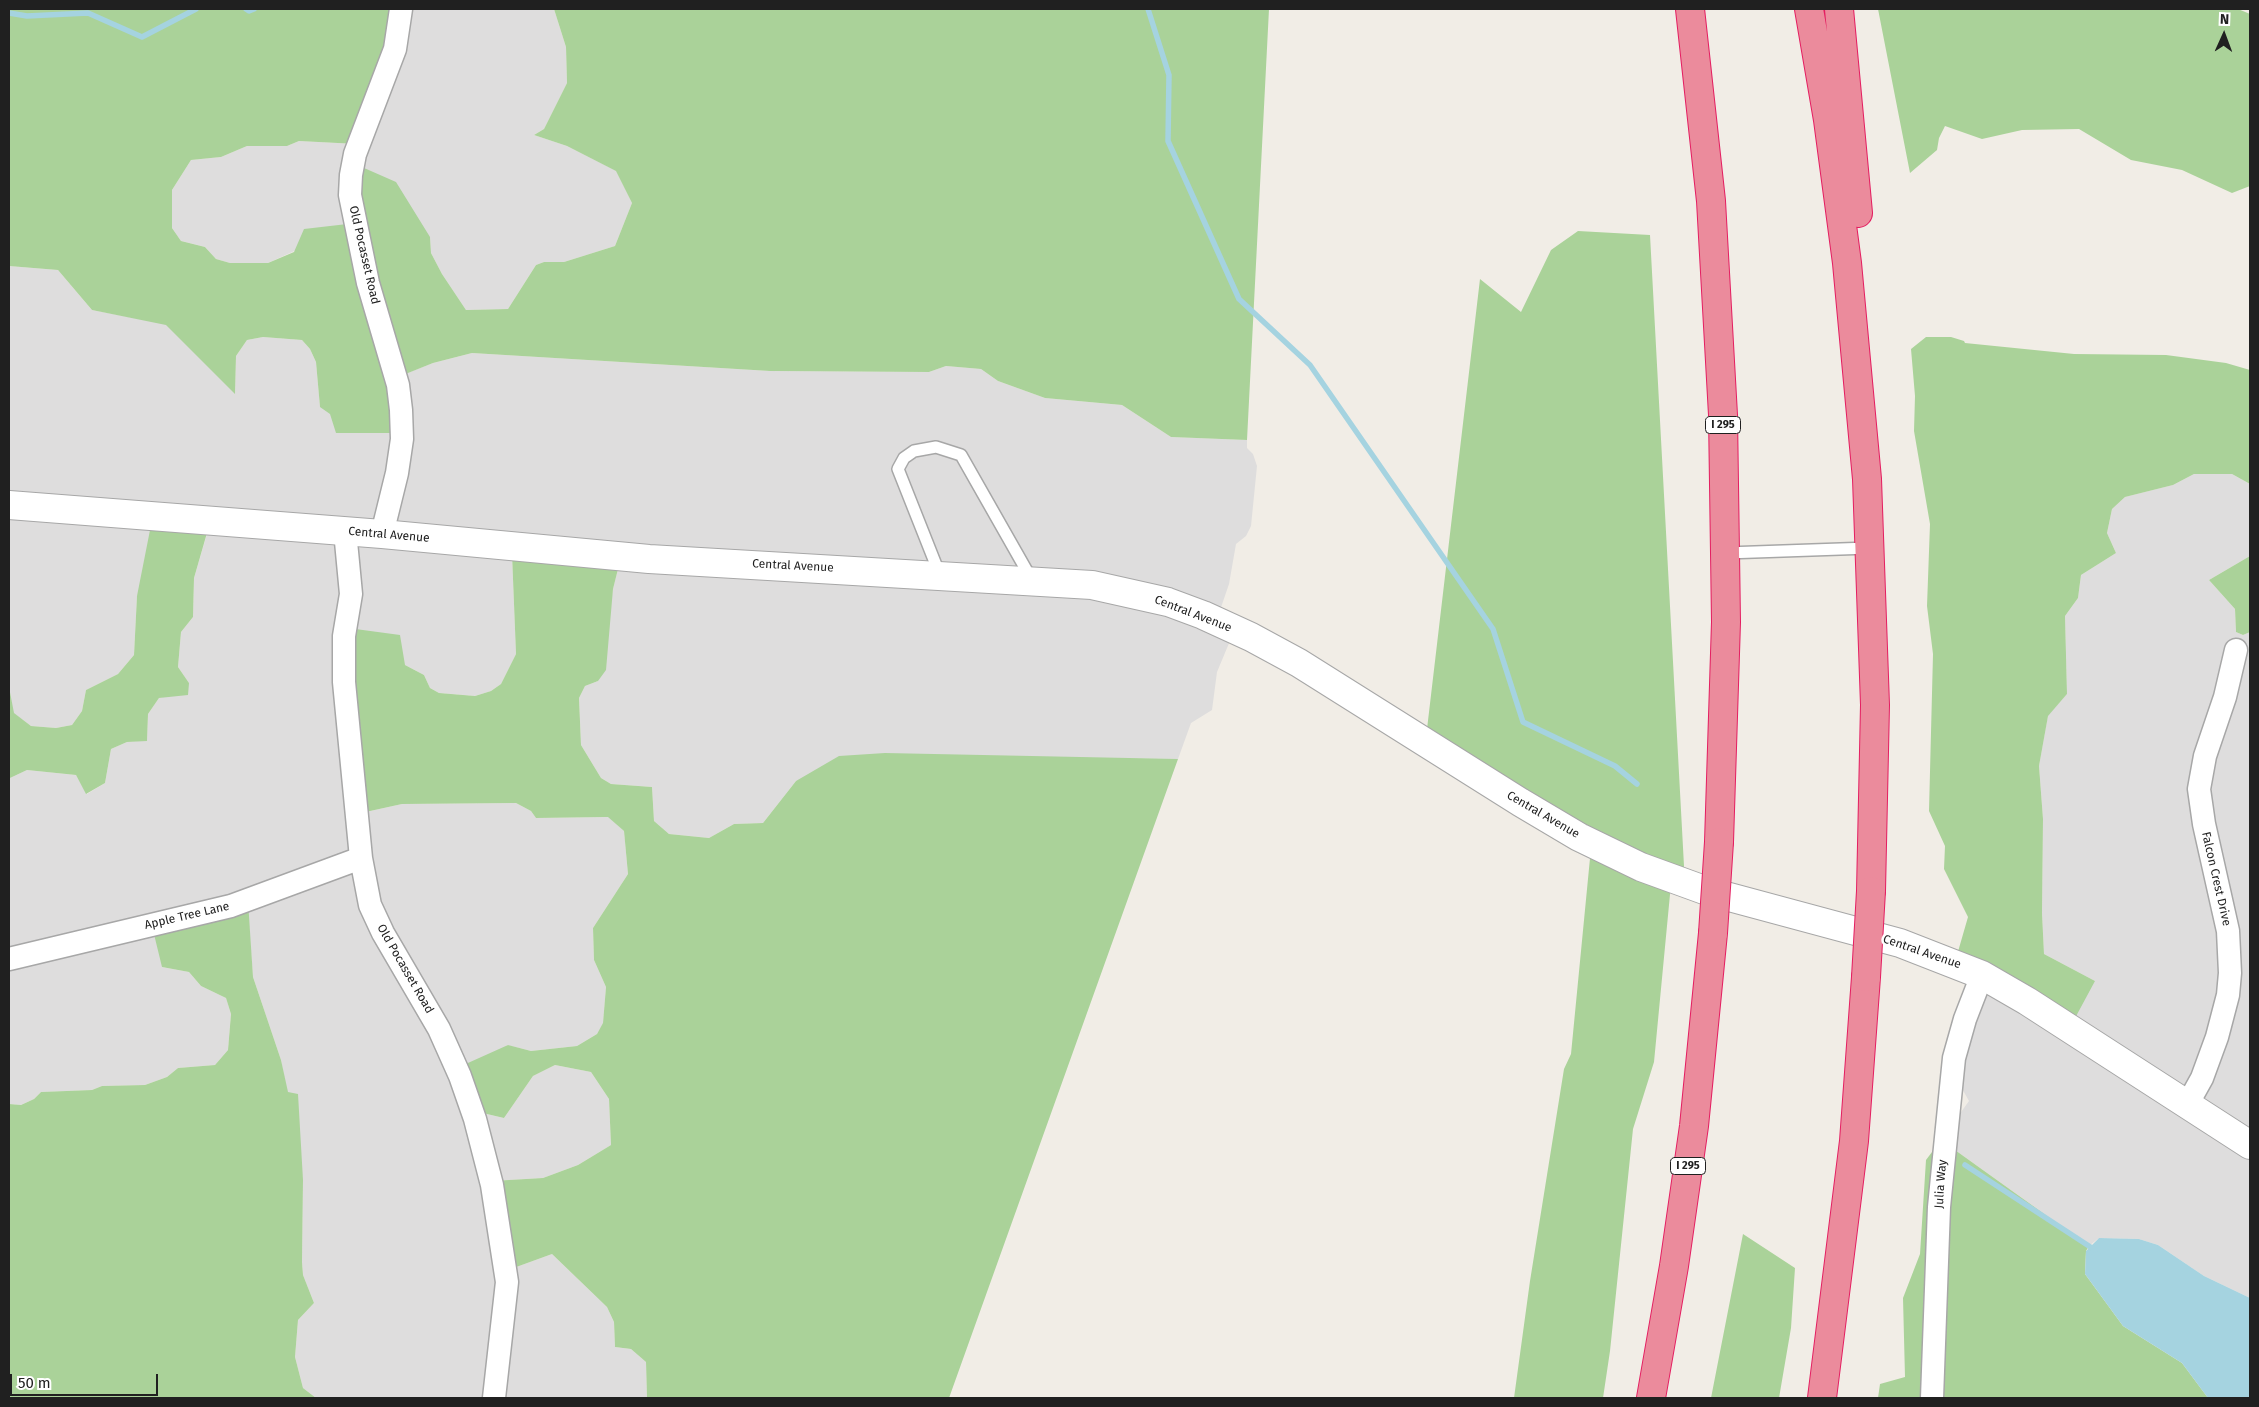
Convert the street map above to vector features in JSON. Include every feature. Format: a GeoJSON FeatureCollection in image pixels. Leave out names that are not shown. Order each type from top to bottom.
{"type":"FeatureCollection","features":[{"type":"Feature","properties":{"kind":"highway","name":"I 295"},"geometry":{"type":"LineString","coordinates":[[1651,1398],[1674,1266],[1693,1135],[1713,933],[1724,744],[1726,553],[1723,415],[1705,130],[1690,9]]}},
{"type":"Feature","properties":{"kind":"highway"},"geometry":{"type":"LineString","coordinates":[[1809,9],[1828,120],[1847,264],[1867,479],[1875,705],[1871,890],[1854,1141],[1822,1398]]}},
{"type":"Feature","properties":{"kind":"highway"},"geometry":{"type":"LineString","coordinates":[[1839,9],[1870,333],[1871,404],[1867,479]]}},
{"type":"Feature","properties":{"kind":"street","name":"Old Pocasset Road"},"geometry":{"type":"LineString","coordinates":[[382,534],[397,473],[402,439],[401,410],[398,385],[368,282],[350,195],[355,154],[395,49],[401,9]]}},
{"type":"Feature","properties":{"kind":"street","name":"Central Avenue"},"geometry":{"type":"LineString","coordinates":[[9,505],[382,534],[648,559],[1092,585],[1168,602],[1203,615],[1251,637],[1299,663],[1520,802],[1579,837],[1633,863],[1707,891],[1900,943],[1982,975],[2027,1001],[2250,1145]]}},
{"type":"Feature","properties":{"kind":"street","name":"Old Pocasset Road"},"geometry":{"type":"LineString","coordinates":[[345,531],[351,594],[344,636],[344,682],[361,858],[370,905],[382,933],[439,1029],[460,1076],[475,1119],[492,1185],[507,1282],[494,1398]]}},
{"type":"Feature","properties":{"kind":"street","name":"Falcon Crest Drive"},"geometry":{"type":"LineString","coordinates":[[2188,1106],[2202,1078],[2215,1044],[2228,995],[2230,973],[2228,931],[2204,824],[2200,789],[2205,756],[2225,697],[2236,650]]}},
{"type":"Feature","properties":{"kind":"street","name":"Apple Tree Lane"},"geometry":{"type":"LineString","coordinates":[[9,959],[231,906],[361,858]]}},
{"type":"Feature","properties":{"kind":"street","name":"Julia Way"},"geometry":{"type":"LineString","coordinates":[[1932,1398],[1939,1207],[1954,1058],[1965,1019],[1982,975]]}},
{"type":"Feature","properties":{"kind":"lane"},"geometry":{"type":"LineString","coordinates":[[940,575],[898,469],[904,458],[914,451],[936,447],[961,455],[1032,580]]}},
{"type":"Feature","properties":{"kind":"lane"},"geometry":{"type":"LineString","coordinates":[[1726,553],[1870,548]]}},
{"type":"Feature","properties":{"kind":"shaded area"},"geometry":{"type":"Polygon","coordinates":[[[401,9],[554,9],[566,47],[567,83],[544,129],[534,135],[567,146],[617,171],[632,203],[615,246],[564,262],[544,262],[536,265],[508,309],[466,310],[442,274],[431,253],[430,237],[356,223],[268,263],[230,263],[216,259],[205,247],[181,241],[172,228],[172,190],[191,160],[221,157],[247,146],[287,146],[299,141],[357,144],[401,9]]]}},
{"type":"Feature","properties":{"kind":"shaded area"},"geometry":{"type":"Polygon","coordinates":[[[9,266],[58,270],[92,310],[166,324],[235,393],[236,356],[247,340],[263,337],[302,340],[310,349],[316,362],[320,407],[433,363],[472,353],[770,371],[929,372],[946,366],[981,369],[998,381],[1045,398],[1122,405],[1171,437],[1247,440],[1247,448],[1253,454],[1257,466],[1251,526],[1246,536],[1236,544],[1229,584],[1216,622],[1232,636],[1217,672],[1212,710],[1191,723],[1178,759],[1051,758],[796,781],[763,823],[734,824],[709,838],[669,834],[654,821],[652,787],[611,784],[601,778],[581,745],[579,698],[585,686],[598,681],[613,589],[620,561],[512,554],[516,654],[501,684],[491,691],[475,696],[439,693],[430,688],[424,675],[405,665],[361,813],[402,804],[516,803],[531,811],[536,818],[609,817],[624,831],[628,874],[593,928],[594,960],[606,987],[603,1024],[597,1034],[577,1046],[531,1051],[507,1045],[474,1111],[504,1118],[533,1076],[555,1065],[591,1072],[609,1099],[611,1145],[578,1165],[543,1178],[493,1181],[508,1270],[552,1254],[607,1307],[614,1322],[615,1347],[631,1349],[646,1362],[647,1398],[316,1398],[303,1388],[295,1357],[298,1320],[314,1303],[303,1275],[303,1180],[281,1060],[253,977],[247,901],[162,967],[189,972],[201,986],[226,998],[231,1014],[228,1050],[215,1065],[178,1068],[167,1077],[145,1085],[102,1086],[92,1090],[41,1092],[34,1099],[21,1105],[9,1104],[10,778],[27,770],[76,775],[87,794],[105,783],[111,749],[127,742],[147,740],[148,714],[159,698],[168,696],[189,683],[178,667],[181,632],[193,617],[194,578],[209,527],[137,596],[134,655],[118,674],[86,690],[82,711],[72,725],[56,728],[31,726],[13,713],[9,687],[9,266]]]}},
{"type":"Feature","properties":{"kind":"shaded area"},"geometry":{"type":"Polygon","coordinates":[[[2194,474],[2232,474],[2250,484],[2250,556],[2209,580],[2235,609],[2236,632],[2243,635],[2250,632],[2250,1298],[2204,1276],[2158,1245],[2139,1239],[2099,1238],[2089,1246],[1941,1140],[1969,1101],[1960,1085],[1959,1049],[1990,988],[2095,981],[2044,954],[2042,913],[2043,819],[2039,766],[2048,715],[2067,694],[2065,616],[2078,598],[2081,575],[2116,553],[2107,533],[2112,509],[2125,497],[2173,485],[2194,474]]]}},
{"type":"Feature","properties":{"kind":"green space"},"geometry":{"type":"Polygon","coordinates":[[[9,9],[401,9],[357,144],[299,141],[287,146],[247,146],[221,157],[191,160],[172,190],[172,228],[181,241],[205,247],[216,259],[230,263],[268,263],[294,252],[304,229],[356,223],[355,164],[396,182],[430,237],[431,253],[442,274],[466,310],[508,309],[536,265],[544,262],[564,262],[615,246],[632,203],[616,171],[567,146],[534,135],[544,129],[567,83],[566,47],[554,9],[1269,9],[1247,440],[1171,437],[1122,405],[1045,398],[998,381],[981,369],[946,366],[929,372],[770,371],[472,353],[433,363],[398,377],[401,433],[336,433],[330,414],[320,407],[316,362],[310,349],[302,340],[263,337],[247,340],[236,356],[235,394],[166,325],[92,310],[58,270],[9,266],[9,9]]]}},
{"type":"Feature","properties":{"kind":"green space"},"geometry":{"type":"Polygon","coordinates":[[[1878,9],[2238,9],[2250,14],[2250,186],[2232,193],[2182,170],[2131,160],[2079,129],[2022,130],[1982,139],[1945,126],[1939,138],[1937,150],[1910,173],[1878,9]]]}},
{"type":"Feature","properties":{"kind":"green space"},"geometry":{"type":"Polygon","coordinates":[[[1578,231],[1650,235],[1684,866],[1682,881],[1671,884],[1654,1062],[1633,1129],[1610,1351],[1603,1398],[1514,1398],[1530,1281],[1564,1069],[1571,1054],[1591,848],[1425,746],[1480,279],[1521,312],[1551,250],[1578,231]]]}},
{"type":"Feature","properties":{"kind":"green space"},"geometry":{"type":"Polygon","coordinates":[[[1926,337],[1951,337],[1965,343],[2074,354],[2166,355],[2226,363],[2250,370],[2250,484],[2232,474],[2194,474],[2173,485],[2125,497],[2112,509],[2107,533],[2116,553],[2081,575],[2078,598],[2065,616],[2067,694],[2048,716],[2039,766],[2043,819],[2042,913],[2044,954],[2095,981],[2067,1033],[1955,962],[1968,917],[1944,869],[1945,846],[1929,811],[1933,654],[1927,606],[1930,524],[1914,431],[1915,396],[1911,349],[1926,337]]]}},
{"type":"Feature","properties":{"kind":"green space"},"geometry":{"type":"Polygon","coordinates":[[[151,525],[209,526],[194,578],[193,617],[181,632],[178,667],[189,683],[188,695],[159,698],[148,714],[147,741],[127,742],[111,749],[105,783],[86,794],[76,775],[27,770],[10,778],[9,781],[9,687],[14,713],[31,726],[56,728],[72,725],[82,711],[86,690],[118,674],[134,655],[137,596],[151,525]]]}},
{"type":"Feature","properties":{"kind":"green space"},"geometry":{"type":"Polygon","coordinates":[[[512,554],[620,561],[613,589],[606,670],[598,681],[585,686],[579,698],[581,745],[601,778],[611,784],[652,787],[654,821],[669,834],[709,838],[734,824],[763,823],[796,781],[839,756],[885,753],[1178,759],[949,1398],[647,1398],[646,1362],[631,1349],[615,1347],[614,1322],[607,1307],[552,1254],[508,1270],[492,1181],[543,1178],[578,1165],[611,1145],[609,1099],[591,1072],[555,1065],[533,1076],[504,1118],[474,1111],[459,1067],[508,1045],[531,1051],[577,1046],[597,1034],[603,1023],[606,987],[594,960],[593,928],[628,874],[624,831],[608,817],[536,818],[531,811],[516,803],[402,804],[361,813],[348,628],[400,635],[405,665],[424,675],[430,688],[439,693],[475,696],[491,691],[501,684],[516,654],[512,554]]]}},
{"type":"Feature","properties":{"kind":"green space"},"geometry":{"type":"Polygon","coordinates":[[[2250,556],[2250,632],[2243,635],[2236,632],[2235,609],[2209,580],[2250,556]]]}},
{"type":"Feature","properties":{"kind":"green space"},"geometry":{"type":"Polygon","coordinates":[[[248,901],[253,977],[281,1060],[288,1092],[298,1094],[303,1180],[302,1262],[303,1275],[314,1303],[298,1320],[295,1357],[303,1388],[316,1398],[9,1398],[9,1104],[21,1105],[34,1099],[41,1092],[92,1090],[102,1086],[145,1085],[167,1077],[178,1068],[215,1065],[228,1050],[231,1014],[226,998],[201,986],[189,972],[162,967],[152,926],[248,901]]]}},
{"type":"Feature","properties":{"kind":"green space"},"geometry":{"type":"Polygon","coordinates":[[[1941,1140],[2089,1246],[2086,1251],[2085,1274],[2123,1326],[2182,1363],[2208,1398],[1878,1398],[1880,1384],[1905,1377],[1903,1298],[1920,1254],[1926,1160],[1941,1140]]]}},
{"type":"Feature","properties":{"kind":"green space"},"geometry":{"type":"Polygon","coordinates":[[[1743,1234],[1795,1268],[1791,1328],[1779,1398],[1711,1398],[1743,1234]]]}},
{"type":"Feature","properties":{"kind":"water"},"geometry":{"type":"Polygon","coordinates":[[[2099,1238],[2139,1239],[2158,1245],[2204,1276],[2250,1298],[2250,1398],[2208,1398],[2182,1363],[2123,1326],[2085,1274],[2086,1251],[2099,1238]]]}},
{"type":"Feature","properties":{"kind":"waterway"},"geometry":{"type":"LineString","coordinates":[[9,13],[27,16],[88,13],[142,37],[196,9]]}},
{"type":"Feature","properties":{"kind":"waterway"},"geometry":{"type":"LineString","coordinates":[[246,9],[249,11],[254,9]]}},
{"type":"Feature","properties":{"kind":"waterway"},"geometry":{"type":"LineString","coordinates":[[1148,9],[1169,75],[1168,141],[1239,299],[1310,365],[1493,629],[1523,722],[1615,766],[1637,784]]}},
{"type":"Feature","properties":{"kind":"waterway"},"geometry":{"type":"LineString","coordinates":[[1965,1165],[2095,1250]]}}]}
